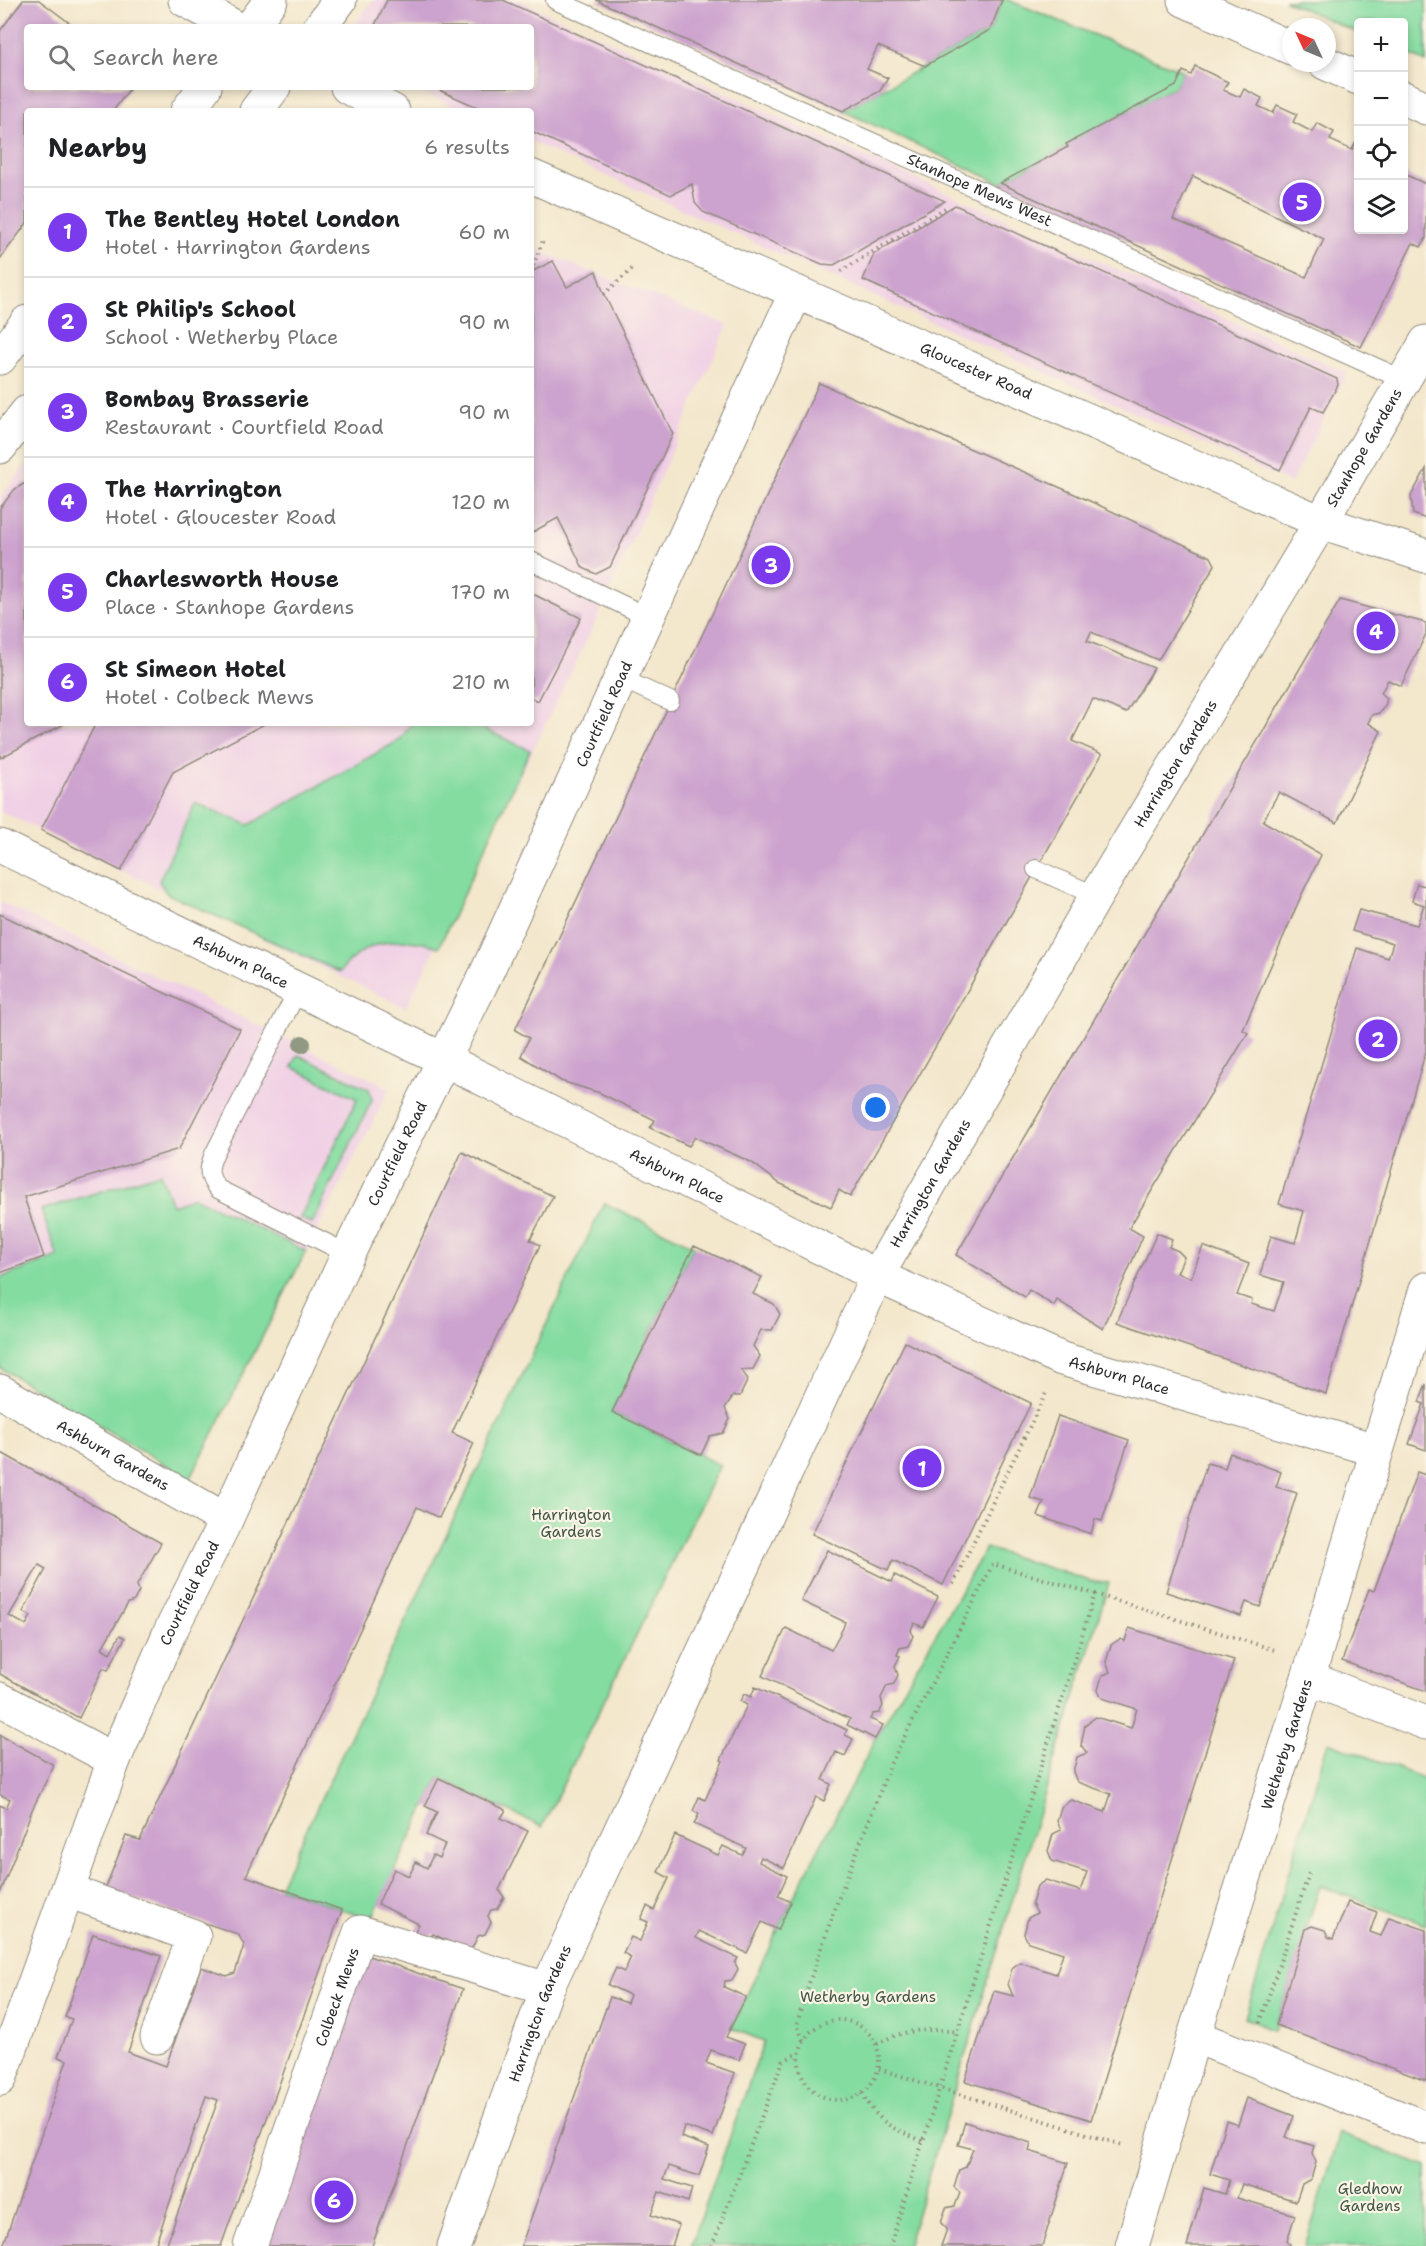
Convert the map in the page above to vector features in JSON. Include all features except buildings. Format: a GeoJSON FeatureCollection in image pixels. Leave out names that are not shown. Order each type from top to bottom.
{"type":"FeatureCollection","features":[{"type":"Feature","properties":{"kind":"main road"},"geometry":{"type":"LineString","coordinates":[[185,0],[229,24]]}},
{"type":"Feature","properties":{"kind":"main road"},"geometry":{"type":"LineString","coordinates":[[253,24],[271,0]]}},
{"type":"Feature","properties":{"kind":"main road"},"geometry":{"type":"LineString","coordinates":[[322,24],[340,0]]}},
{"type":"Feature","properties":{"kind":"main road"},"geometry":{"type":"LineString","coordinates":[[1184,0],[1282,44]]}},
{"type":"Feature","properties":{"kind":"main road"},"geometry":{"type":"LineString","coordinates":[[1336,68],[1354,76]]}},
{"type":"Feature","properties":{"kind":"main road"},"geometry":{"type":"LineString","coordinates":[[189,108],[203,90]]}},
{"type":"Feature","properties":{"kind":"main road"},"geometry":{"type":"LineString","coordinates":[[258,108],[272,90]]}},
{"type":"Feature","properties":{"kind":"main road"},"geometry":{"type":"LineString","coordinates":[[353,90],[387,108]]}},
{"type":"Feature","properties":{"kind":"main road"},"geometry":{"type":"LineString","coordinates":[[1408,100],[1426,108]]}},
{"type":"Feature","properties":{"kind":"main road","name":"Gloucester Road"},"geometry":{"type":"LineString","coordinates":[[534,177],[1321,522],[1426,556]]}},
{"type":"Feature","properties":{"kind":"main road","name":"Courtfield Road"},"geometry":{"type":"LineString","coordinates":[[0,2079],[9,2018],[68,1891],[114,1760],[169,1634],[226,1520],[348,1254],[486,974],[796,292]]}},
{"type":"Feature","properties":{"kind":"main road"},"geometry":{"type":"LineString","coordinates":[[0,358],[24,326]]}},
{"type":"Feature","properties":{"kind":"main road","name":"Stanhope Gardens"},"geometry":{"type":"LineString","coordinates":[[1321,522],[1426,342]]}},
{"type":"Feature","properties":{"kind":"main road"},"geometry":{"type":"LineString","coordinates":[[0,447],[24,416]]}},
{"type":"Feature","properties":{"kind":"main road","name":"Harrington Gardens"},"geometry":{"type":"LineString","coordinates":[[454,2246],[547,1989],[877,1276],[1096,896],[1321,522]]}},
{"type":"Feature","properties":{"kind":"main road","name":"Ashburn Place"},"geometry":{"type":"LineString","coordinates":[[0,846],[443,1059],[877,1276],[1062,1359],[1376,1450]]}},
{"type":"Feature","properties":{"kind":"main road","name":"Wetherby Gardens"},"geometry":{"type":"LineString","coordinates":[[1132,2246],[1194,2036],[1310,1670],[1426,1289]]}},
{"type":"Feature","properties":{"kind":"main road","name":"Ashburn Gardens"},"geometry":{"type":"LineString","coordinates":[[0,1391],[226,1520]]}},
{"type":"Feature","properties":{"kind":"main road"},"geometry":{"type":"LineString","coordinates":[[1310,1670],[1426,1723]]}},
{"type":"Feature","properties":{"kind":"main road"},"geometry":{"type":"LineString","coordinates":[[0,1699],[114,1760]]}},
{"type":"Feature","properties":{"kind":"main road"},"geometry":{"type":"LineString","coordinates":[[68,1891],[194,1936],[157,2037]]}},
{"type":"Feature","properties":{"kind":"main road","name":"Colbeck Mews"},"geometry":{"type":"LineString","coordinates":[[250,2246],[360,1932],[547,1989]]}},
{"type":"Feature","properties":{"kind":"main road"},"geometry":{"type":"LineString","coordinates":[[1194,2036],[1426,2128]]}},
{"type":"Feature","properties":{"kind":"lane","name":"Stanhope Mews West"},"geometry":{"type":"LineString","coordinates":[[555,0],[1404,380]]}},
{"type":"Feature","properties":{"kind":"lane"},"geometry":{"type":"LineString","coordinates":[[534,562],[648,617]]}},
{"type":"Feature","properties":{"kind":"lane"},"geometry":{"type":"LineString","coordinates":[[620,678],[670,700]]}},
{"type":"Feature","properties":{"kind":"lane"},"geometry":{"type":"LineString","coordinates":[[1036,869],[1096,896]]}},
{"type":"Feature","properties":{"kind":"lane"},"geometry":{"type":"LineString","coordinates":[[298,990],[214,1154],[208,1167],[209,1179],[218,1189],[348,1254]]}},
{"type":"Feature","properties":{"kind":"path"},"geometry":{"type":"LineString","coordinates":[[837,273],[977,190]]}},
{"type":"Feature","properties":{"kind":"path"},"geometry":{"type":"LineString","coordinates":[[534,257],[544,238]]}},
{"type":"Feature","properties":{"kind":"path"},"geometry":{"type":"LineString","coordinates":[[604,294],[633,268]]}},
{"type":"Feature","properties":{"kind":"path"},"geometry":{"type":"LineString","coordinates":[[953,1584],[1041,1405]]}},
{"type":"Feature","properties":{"kind":"path"},"geometry":{"type":"LineString","coordinates":[[803,2040],[797,2024],[807,1989],[838,1900],[891,1763],[993,1564],[1095,1594],[1310,1670]]}},
{"type":"Feature","properties":{"kind":"path"},"geometry":{"type":"LineString","coordinates":[[890,2246],[1095,1594]]}},
{"type":"Feature","properties":{"kind":"path"},"geometry":{"type":"LineString","coordinates":[[1246,2057],[1259,2025],[1309,1873]]}},
{"type":"Feature","properties":{"kind":"path"},"geometry":{"type":"LineString","coordinates":[[830,2020],[842,2020],[862,2027],[877,2044],[879,2069],[870,2086],[852,2099],[828,2099],[817,2095],[802,2076],[798,2065],[803,2040],[810,2031],[830,2020]]}},
{"type":"Feature","properties":{"kind":"path"},"geometry":{"type":"LineString","coordinates":[[877,2044],[891,2036],[910,2031],[934,2029],[957,2032]]}},
{"type":"Feature","properties":{"kind":"path"},"geometry":{"type":"LineString","coordinates":[[712,2246],[783,2061],[799,2053]]}},
{"type":"Feature","properties":{"kind":"path"},"geometry":{"type":"LineString","coordinates":[[879,2069],[1160,2157]]}},
{"type":"Feature","properties":{"kind":"path"},"geometry":{"type":"LineString","coordinates":[[862,2093],[879,2119],[900,2132],[923,2141]]}},
{"type":"Feature","properties":{"kind":"shaded area"},"geometry":{"type":"Polygon","coordinates":[[[373,0],[518,0],[1347,373],[1291,483],[534,143],[534,108],[456,108],[416,90],[534,90],[534,24],[355,24],[373,0]]]}},
{"type":"Feature","properties":{"kind":"shaded area"},"geometry":{"type":"Polygon","coordinates":[[[534,249],[728,325],[595,623],[406,1008],[0,811],[0,499],[24,467],[24,726],[534,726],[534,249]]]}},
{"type":"Feature","properties":{"kind":"shaded area"},"geometry":{"type":"Polygon","coordinates":[[[0,902],[390,1088],[190,1479],[0,1366],[0,902]]]}},
{"type":"Feature","properties":{"kind":"green space"},"geometry":{"type":"Polygon","coordinates":[[[1002,0],[1008,0],[1183,71],[1176,86],[1067,144],[1068,147],[1000,183],[843,111],[990,30],[1002,0]]]}},
{"type":"Feature","properties":{"kind":"green space"},"geometry":{"type":"Polygon","coordinates":[[[1284,0],[1426,0],[1426,62],[1408,54],[1408,18],[1354,18],[1354,31],[1336,23],[1336,18],[1324,18],[1284,0]]]}},
{"type":"Feature","properties":{"kind":"green space"},"geometry":{"type":"Polygon","coordinates":[[[410,726],[477,726],[530,750],[439,947],[419,942],[387,942],[366,949],[340,972],[167,894],[159,881],[195,803],[249,825],[400,740],[410,726]]]}},
{"type":"Feature","properties":{"kind":"green space"},"geometry":{"type":"Polygon","coordinates":[[[298,1055],[369,1089],[372,1100],[312,1224],[300,1218],[357,1099],[292,1067],[298,1055]]]}},
{"type":"Feature","properties":{"kind":"green space"},"geometry":{"type":"Polygon","coordinates":[[[160,1173],[172,1205],[194,1197],[306,1251],[190,1479],[0,1368],[0,1278],[58,1257],[41,1210],[160,1173]]]}},
{"type":"Feature","properties":{"kind":"green space","name":"Harrington Gardens"},"geometry":{"type":"Polygon","coordinates":[[[604,1203],[694,1246],[612,1412],[720,1465],[542,1827],[439,1778],[371,1920],[279,1887],[604,1203]]]}},
{"type":"Feature","properties":{"kind":"green space","name":"Wetherby Gardens"},"geometry":{"type":"Polygon","coordinates":[[[986,1548],[1090,1581],[1109,1583],[907,2246],[691,2246],[764,2041],[731,2028],[791,1902],[883,1725],[986,1548]]]}},
{"type":"Feature","properties":{"kind":"green space"},"geometry":{"type":"Polygon","coordinates":[[[1328,1742],[1426,1779],[1426,1925],[1320,1886],[1274,2031],[1245,2018],[1328,1742]]]}},
{"type":"Feature","properties":{"kind":"green space","name":"Gledhow Gardens"},"geometry":{"type":"Polygon","coordinates":[[[1338,2133],[1426,2167],[1426,2246],[1305,2246],[1338,2140],[1338,2133]]]}},
{"type":"Feature","properties":{"kind":"place","name":"Charlesworth House"},"geometry":{"type":"Point","coordinates":[1302,202]}},
{"type":"Feature","properties":{"kind":"place","name":"Bombay Brasserie"},"geometry":{"type":"Point","coordinates":[771,565]}},
{"type":"Feature","properties":{"kind":"place","name":"The Harrington"},"geometry":{"type":"Point","coordinates":[1376,631]}},
{"type":"Feature","properties":{"kind":"place","name":"St Philip's School"},"geometry":{"type":"Point","coordinates":[1378,1039]}},
{"type":"Feature","properties":{"kind":"place","name":"The Bentley Hotel London"},"geometry":{"type":"Point","coordinates":[922,1468]}},
{"type":"Feature","properties":{"kind":"place","name":"St Simeon Hotel"},"geometry":{"type":"Point","coordinates":[334,2200]}}]}
